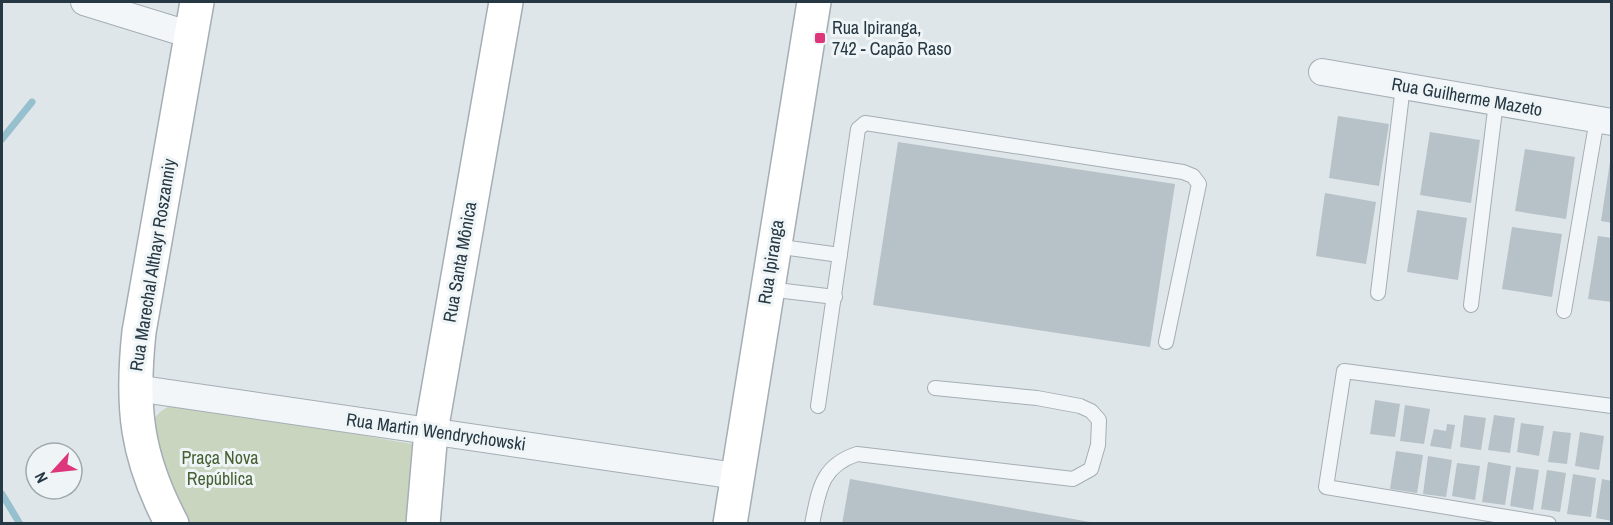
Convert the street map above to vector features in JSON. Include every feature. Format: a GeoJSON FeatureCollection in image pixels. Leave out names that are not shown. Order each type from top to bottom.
{"type":"FeatureCollection","features":[{"type":"Feature","properties":{"kind":"main road","name":"Rua Marechal Althayr Roszanniy"},"geometry":{"type":"LineString","coordinates":[[172,524],[156,494],[143,458],[135,388],[139,332],[196,2]]}},
{"type":"Feature","properties":{"kind":"main road","name":"Rua Santa Mônica"},"geometry":{"type":"LineString","coordinates":[[423,524],[430,431],[506,2]]}},
{"type":"Feature","properties":{"kind":"main road","name":"Rua Ipiranga"},"geometry":{"type":"LineString","coordinates":[[730,524],[814,2]]}},
{"type":"Feature","properties":{"kind":"street"},"geometry":{"type":"LineString","coordinates":[[84,2],[191,35]]}},
{"type":"Feature","properties":{"kind":"street","name":"Rua Guilherme Mazeto"},"geometry":{"type":"LineString","coordinates":[[1322,72],[1604,120]]}},
{"type":"Feature","properties":{"kind":"street","name":"Rua Martin Wendrychowski"},"geometry":{"type":"LineString","coordinates":[[135,388],[736,476]]}},
{"type":"Feature","properties":{"kind":"lane"},"geometry":{"type":"LineString","coordinates":[[1378,293],[1403,86]]}},
{"type":"Feature","properties":{"kind":"lane"},"geometry":{"type":"LineString","coordinates":[[1471,305],[1496,102]]}},
{"type":"Feature","properties":{"kind":"lane"},"geometry":{"type":"LineString","coordinates":[[1564,311],[1604,120]]}},
{"type":"Feature","properties":{"kind":"lane"},"geometry":{"type":"LineString","coordinates":[[818,406],[858,129],[865,123],[1183,172],[1193,176],[1198,184],[1166,342]]}},
{"type":"Feature","properties":{"kind":"lane"},"geometry":{"type":"LineString","coordinates":[[774,246],[840,255]]}},
{"type":"Feature","properties":{"kind":"lane"},"geometry":{"type":"LineString","coordinates":[[767,289],[835,297]]}},
{"type":"Feature","properties":{"kind":"lane"},"geometry":{"type":"LineString","coordinates":[[1550,524],[1326,487],[1344,371],[1611,406]]}},
{"type":"Feature","properties":{"kind":"lane"},"geometry":{"type":"LineString","coordinates":[[812,524],[824,477],[841,460],[857,454],[1073,479],[1091,469],[1098,445],[1099,420],[1091,411],[1080,406],[1037,398],[934,387]]}},
{"type":"Feature","properties":{"kind":"green space","name":"Praça Nova República"},"geometry":{"type":"Polygon","coordinates":[[[182,404],[412,444],[406,523],[186,523],[174,503],[151,423],[164,409],[182,404]]]}},
{"type":"Feature","properties":{"kind":"building"},"geometry":{"type":"Polygon","coordinates":[[[1338,116],[1389,124],[1379,186],[1329,178],[1338,116]]]}},
{"type":"Feature","properties":{"kind":"building"},"geometry":{"type":"Polygon","coordinates":[[[1430,132],[1480,140],[1471,203],[1420,195],[1430,132]]]}},
{"type":"Feature","properties":{"kind":"building"},"geometry":{"type":"Polygon","coordinates":[[[898,142],[1175,184],[1150,347],[873,305],[898,142]]]}},
{"type":"Feature","properties":{"kind":"building"},"geometry":{"type":"Polygon","coordinates":[[[1525,149],[1575,157],[1566,219],[1515,211],[1525,149]]]}},
{"type":"Feature","properties":{"kind":"building"},"geometry":{"type":"Polygon","coordinates":[[[1610,162],[1612,162],[1612,223],[1601,221],[1610,162]]]}},
{"type":"Feature","properties":{"kind":"building"},"geometry":{"type":"Polygon","coordinates":[[[1325,193],[1376,202],[1366,264],[1316,256],[1325,193]]]}},
{"type":"Feature","properties":{"kind":"building"},"geometry":{"type":"Polygon","coordinates":[[[1417,210],[1467,218],[1458,280],[1407,272],[1417,210]]]}},
{"type":"Feature","properties":{"kind":"building"},"geometry":{"type":"Polygon","coordinates":[[[1512,227],[1562,234],[1552,297],[1502,289],[1512,227]]]}},
{"type":"Feature","properties":{"kind":"building"},"geometry":{"type":"Polygon","coordinates":[[[1598,236],[1612,238],[1612,302],[1588,299],[1598,236]]]}},
{"type":"Feature","properties":{"kind":"building"},"geometry":{"type":"Polygon","coordinates":[[[1375,400],[1400,404],[1395,437],[1370,434],[1375,400]]]}},
{"type":"Feature","properties":{"kind":"building"},"geometry":{"type":"Polygon","coordinates":[[[1405,405],[1430,409],[1424,444],[1400,441],[1405,405]]]}},
{"type":"Feature","properties":{"kind":"building"},"geometry":{"type":"Polygon","coordinates":[[[1464,415],[1486,418],[1481,450],[1460,447],[1464,415]]]}},
{"type":"Feature","properties":{"kind":"building"},"geometry":{"type":"Polygon","coordinates":[[[1494,415],[1515,418],[1510,453],[1488,450],[1494,415]]]}},
{"type":"Feature","properties":{"kind":"building"},"geometry":{"type":"Polygon","coordinates":[[[1521,423],[1544,426],[1539,456],[1517,452],[1521,423]]]}},
{"type":"Feature","properties":{"kind":"building"},"geometry":{"type":"Polygon","coordinates":[[[1447,424],[1455,425],[1451,449],[1430,446],[1434,429],[1446,431],[1447,424]]]}},
{"type":"Feature","properties":{"kind":"building"},"geometry":{"type":"Polygon","coordinates":[[[1553,431],[1571,433],[1567,464],[1548,462],[1553,431]]]}},
{"type":"Feature","properties":{"kind":"building"},"geometry":{"type":"Polygon","coordinates":[[[1580,432],[1604,436],[1599,470],[1575,466],[1580,432]]]}},
{"type":"Feature","properties":{"kind":"building"},"geometry":{"type":"Polygon","coordinates":[[[1396,451],[1423,455],[1417,493],[1390,489],[1396,451]]]}},
{"type":"Feature","properties":{"kind":"building"},"geometry":{"type":"Polygon","coordinates":[[[1428,456],[1452,460],[1446,497],[1423,494],[1428,456]]]}},
{"type":"Feature","properties":{"kind":"building"},"geometry":{"type":"Polygon","coordinates":[[[1488,462],[1511,466],[1505,505],[1482,502],[1488,462]]]}},
{"type":"Feature","properties":{"kind":"building"},"geometry":{"type":"Polygon","coordinates":[[[1457,463],[1480,466],[1475,500],[1452,496],[1457,463]]]}},
{"type":"Feature","properties":{"kind":"building"},"geometry":{"type":"Polygon","coordinates":[[[1516,467],[1539,470],[1533,510],[1510,506],[1516,467]]]}},
{"type":"Feature","properties":{"kind":"building"},"geometry":{"type":"Polygon","coordinates":[[[1547,470],[1566,473],[1560,512],[1541,509],[1547,470]]]}},
{"type":"Feature","properties":{"kind":"building"},"geometry":{"type":"Polygon","coordinates":[[[1573,474],[1596,478],[1591,517],[1567,514],[1573,474]]]}},
{"type":"Feature","properties":{"kind":"building"},"geometry":{"type":"Polygon","coordinates":[[[850,479],[1090,522],[1090,524],[842,524],[850,479]]]}},
{"type":"Feature","properties":{"kind":"building"},"geometry":{"type":"Polygon","coordinates":[[[1602,479],[1612,481],[1612,521],[1596,518],[1602,479]]]}},
{"type":"Feature","properties":{"kind":"waterway"},"geometry":{"type":"LineString","coordinates":[[2,139],[32,102]]}},
{"type":"Feature","properties":{"kind":"waterway"},"geometry":{"type":"LineString","coordinates":[[2,494],[20,524]]}},
{"type":"Feature","properties":{"kind":"place","name":"Rua Ipiranga, 742 - Capão Raso"},"geometry":{"type":"Point","coordinates":[820,38]}}]}
